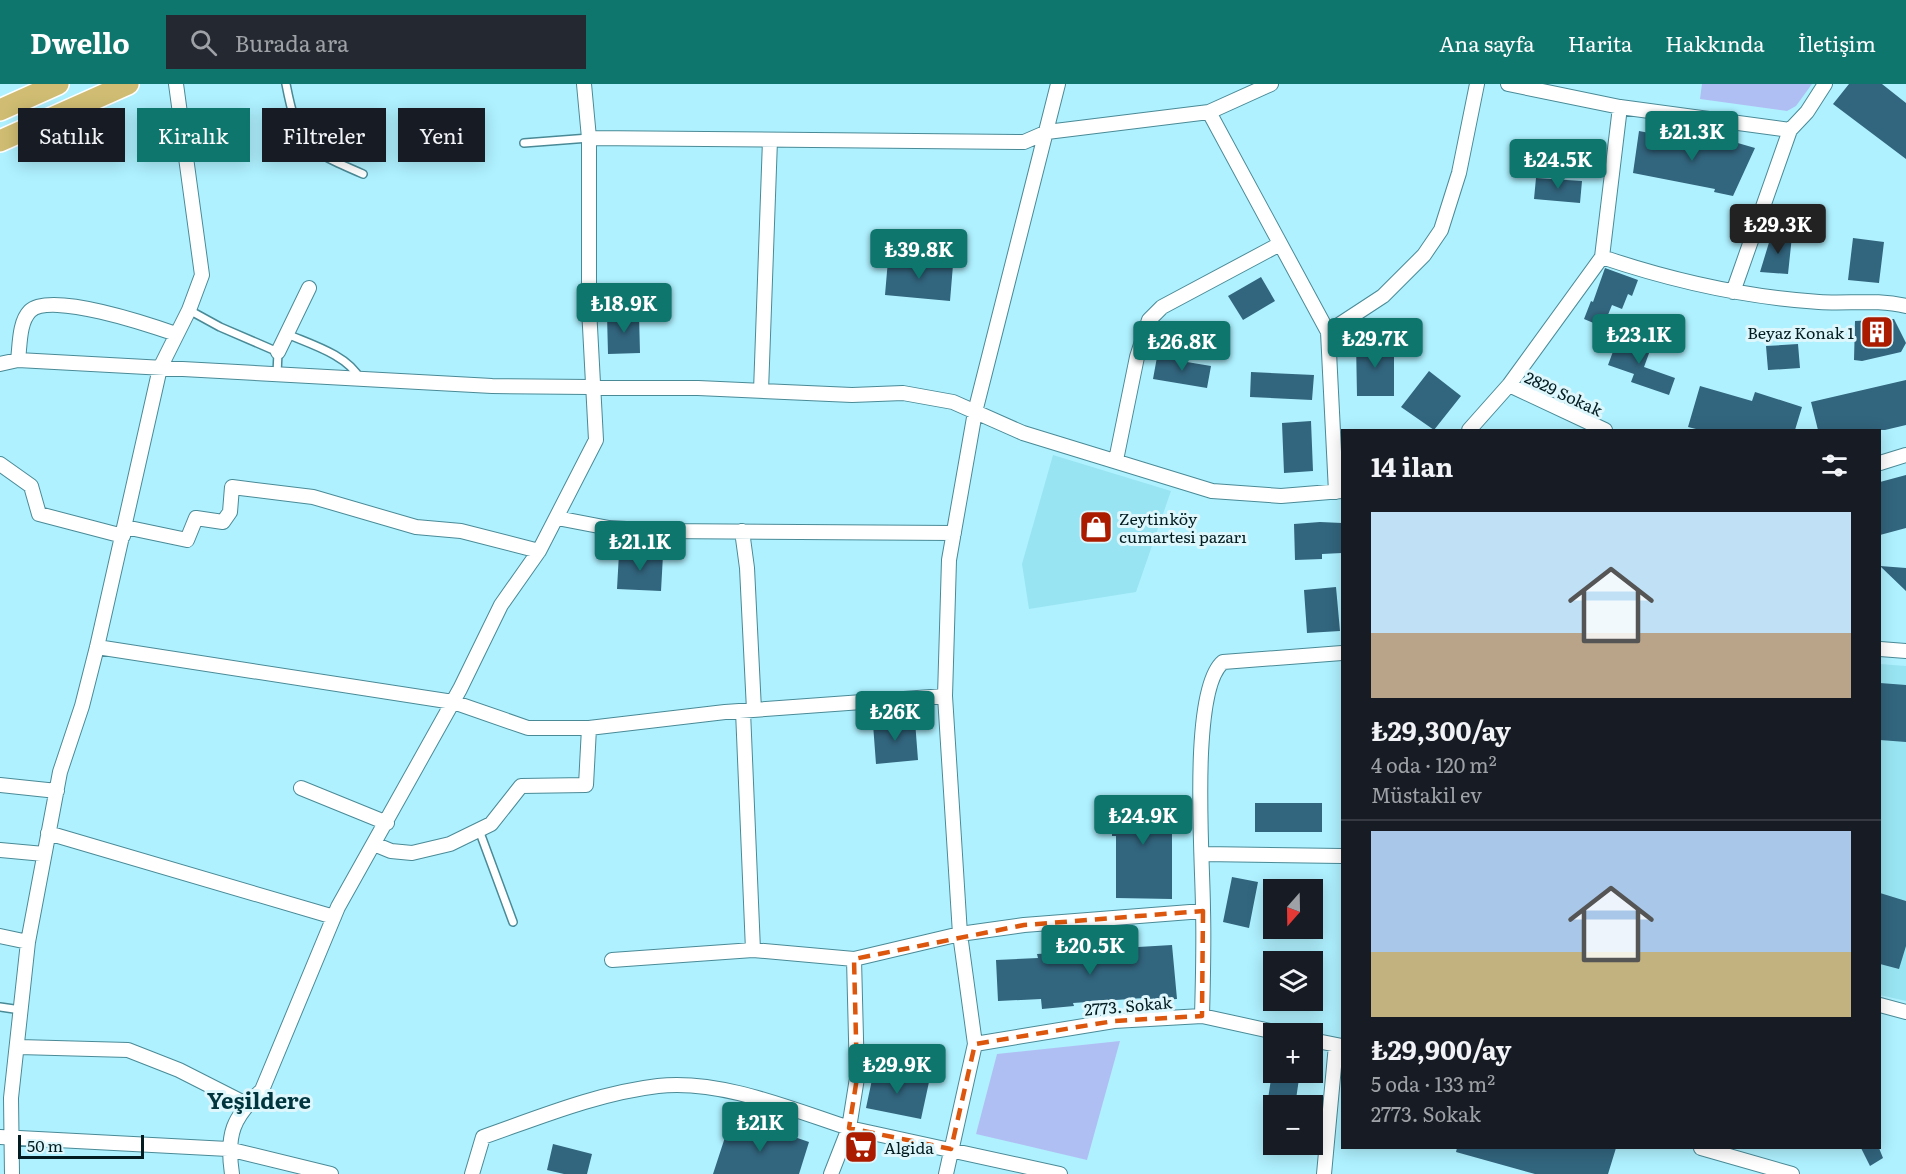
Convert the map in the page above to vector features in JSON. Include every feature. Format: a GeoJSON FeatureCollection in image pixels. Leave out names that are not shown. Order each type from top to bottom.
{"type":"FeatureCollection","features":[{"type":"Feature","properties":{"kind":"main road"},"geometry":{"type":"LineString","coordinates":[[0,110],[58,84]]}},
{"type":"Feature","properties":{"kind":"main road"},"geometry":{"type":"LineString","coordinates":[[0,141],[128,84]]}},
{"type":"Feature","properties":{"kind":"street"},"geometry":{"type":"LineString","coordinates":[[12,1174],[5,1138],[19,1047],[28,942],[48,833],[97,647],[160,368],[189,310],[202,275],[176,84]]}},
{"type":"Feature","properties":{"kind":"street"},"geometry":{"type":"LineString","coordinates":[[232,1174],[228,1149],[231,1130],[246,1104],[262,1090],[334,917],[453,702],[501,605],[539,550],[596,440],[589,308],[588,138],[584,84]]}},
{"type":"Feature","properties":{"kind":"street"},"geometry":{"type":"LineString","coordinates":[[946,1174],[975,1044],[960,934],[945,696],[949,560],[975,412],[1058,84]]}},
{"type":"Feature","properties":{"kind":"street"},"geometry":{"type":"LineString","coordinates":[[588,138],[1024,142],[1047,132],[1209,112],[1271,84]]}},
{"type":"Feature","properties":{"kind":"street"},"geometry":{"type":"LineString","coordinates":[[1328,332],[1383,296],[1425,255],[1442,230],[1459,173],[1477,84]]}},
{"type":"Feature","properties":{"kind":"street"},"geometry":{"type":"LineString","coordinates":[[1508,84],[1620,107],[1790,130]]}},
{"type":"Feature","properties":{"kind":"street"},"geometry":{"type":"LineString","coordinates":[[1734,292],[1790,130],[1807,112],[1826,84]]}},
{"type":"Feature","properties":{"kind":"street"},"geometry":{"type":"LineString","coordinates":[[1469,429],[1509,385],[1602,257],[1620,107]]}},
{"type":"Feature","properties":{"kind":"street"},"geometry":{"type":"LineString","coordinates":[[0,364],[18,360],[360,379],[593,388],[852,395],[903,393],[953,402],[1023,433],[1212,491],[1281,496],[1339,492],[1328,332],[1209,112]]}},
{"type":"Feature","properties":{"kind":"street"},"geometry":{"type":"LineString","coordinates":[[761,391],[770,140]]}},
{"type":"Feature","properties":{"kind":"street"},"geometry":{"type":"LineString","coordinates":[[1116,460],[1137,357],[1149,320],[1162,307],[1280,244]]}},
{"type":"Feature","properties":{"kind":"street"},"geometry":{"type":"LineString","coordinates":[[1602,257],[1706,288],[1821,302],[1890,302],[1906,306]]}},
{"type":"Feature","properties":{"kind":"street"},"geometry":{"type":"LineString","coordinates":[[278,352],[309,288]]}},
{"type":"Feature","properties":{"kind":"street"},"geometry":{"type":"LineString","coordinates":[[18,360],[23,324],[28,313],[45,303],[122,316],[176,334]]}},
{"type":"Feature","properties":{"kind":"street","name":"2829 Sokak"},"geometry":{"type":"LineString","coordinates":[[1509,385],[1603,429]]}},
{"type":"Feature","properties":{"kind":"street"},"geometry":{"type":"LineString","coordinates":[[1881,463],[1906,455]]}},
{"type":"Feature","properties":{"kind":"street"},"geometry":{"type":"LineString","coordinates":[[0,464],[31,486],[39,514],[124,531],[188,540],[195,518],[223,522],[230,512],[232,487],[312,497],[416,527],[460,531],[539,550]]}},
{"type":"Feature","properties":{"kind":"street"},"geometry":{"type":"LineString","coordinates":[[557,518],[609,528],[954,533]]}},
{"type":"Feature","properties":{"kind":"street"},"geometry":{"type":"LineString","coordinates":[[742,531],[747,568],[753,950]]}},
{"type":"Feature","properties":{"kind":"street"},"geometry":{"type":"LineString","coordinates":[[97,647],[453,702],[528,728],[589,728],[748,711],[945,696]]}},
{"type":"Feature","properties":{"kind":"street"},"geometry":{"type":"LineString","coordinates":[[1881,650],[1906,651]]}},
{"type":"Feature","properties":{"kind":"street"},"geometry":{"type":"LineString","coordinates":[[1202,1016],[1201,772],[1203,727],[1211,682],[1216,668],[1223,662],[1341,653]]}},
{"type":"Feature","properties":{"kind":"street"},"geometry":{"type":"LineString","coordinates":[[374,844],[391,851],[412,853],[450,844],[491,824],[521,786],[586,785],[589,728]]}},
{"type":"Feature","properties":{"kind":"street"},"geometry":{"type":"LineString","coordinates":[[0,785],[57,792]]}},
{"type":"Feature","properties":{"kind":"street"},"geometry":{"type":"LineString","coordinates":[[301,788],[387,823]]}},
{"type":"Feature","properties":{"kind":"street"},"geometry":{"type":"LineString","coordinates":[[48,833],[334,917]]}},
{"type":"Feature","properties":{"kind":"street"},"geometry":{"type":"LineString","coordinates":[[0,850],[44,854]]}},
{"type":"Feature","properties":{"kind":"street"},"geometry":{"type":"LineString","coordinates":[[1203,854],[1341,856]]}},
{"type":"Feature","properties":{"kind":"street"},"geometry":{"type":"LineString","coordinates":[[612,960],[753,950],[854,959],[960,934],[1024,925],[1203,911]]}},
{"type":"Feature","properties":{"kind":"street"},"geometry":{"type":"LineString","coordinates":[[0,936],[28,942]]}},
{"type":"Feature","properties":{"kind":"street"},"geometry":{"type":"LineString","coordinates":[[831,1174],[849,1128],[857,1078],[854,959]]}},
{"type":"Feature","properties":{"kind":"street"},"geometry":{"type":"LineString","coordinates":[[1881,1005],[1906,1012]]}},
{"type":"Feature","properties":{"kind":"street","name":"2773. Sokak"},"geometry":{"type":"LineString","coordinates":[[975,1044],[1114,1021],[1202,1016],[1263,1029]]}},
{"type":"Feature","properties":{"kind":"street"},"geometry":{"type":"LineString","coordinates":[[1323,1042],[1339,1046],[1324,1174]]}},
{"type":"Feature","properties":{"kind":"street"},"geometry":{"type":"LineString","coordinates":[[19,1047],[128,1050],[179,1070],[246,1104]]}},
{"type":"Feature","properties":{"kind":"street"},"geometry":{"type":"LineString","coordinates":[[472,1174],[483,1137],[607,1095],[660,1086],[699,1087],[767,1101],[849,1128],[1060,1174]]}},
{"type":"Feature","properties":{"kind":"street"},"geometry":{"type":"LineString","coordinates":[[5,1138],[228,1149],[331,1174]]}},
{"type":"Feature","properties":{"kind":"street"},"geometry":{"type":"LineString","coordinates":[[1703,1149],[1750,1168],[1792,1174]]}},
{"type":"Feature","properties":{"kind":"lane"},"geometry":{"type":"LineString","coordinates":[[286,84],[292,115],[307,145],[331,160],[363,174]]}},
{"type":"Feature","properties":{"kind":"lane"},"geometry":{"type":"LineString","coordinates":[[524,143],[588,138]]}},
{"type":"Feature","properties":{"kind":"lane"},"geometry":{"type":"LineString","coordinates":[[189,310],[220,327],[278,352],[277,374]]}},
{"type":"Feature","properties":{"kind":"lane"},"geometry":{"type":"LineString","coordinates":[[287,334],[336,357],[356,371],[360,379]]}},
{"type":"Feature","properties":{"kind":"lane"},"geometry":{"type":"LineString","coordinates":[[479,830],[513,922]]}},
{"type":"Feature","properties":{"kind":"lane"},"geometry":{"type":"LineString","coordinates":[[0,1006],[21,1010]]}},
{"type":"Feature","properties":{"kind":"highlighted area"},"geometry":{"type":"Polygon","coordinates":[[[1203,911],[1202,1016],[1114,1021],[975,1044],[951,1149],[849,1128],[857,1078],[854,959],[1024,925],[1203,911]]]}},
{"type":"Feature","properties":{"kind":"shaded area"},"geometry":{"type":"Polygon","coordinates":[[[1702,84],[1812,84],[1796,106],[1787,111],[1700,99],[1702,84]]]}},
{"type":"Feature","properties":{"kind":"shaded area","name":"Zeytinköy cumartesi pazarı"},"geometry":{"type":"Polygon","coordinates":[[[1053,455],[1171,491],[1136,592],[1029,609],[1022,564],[1053,455]]]}},
{"type":"Feature","properties":{"kind":"shaded area"},"geometry":{"type":"Polygon","coordinates":[[[1881,664],[1906,666],[1906,1001],[1881,995],[1881,664]]]}},
{"type":"Feature","properties":{"kind":"shaded area"},"geometry":{"type":"Polygon","coordinates":[[[1120,1041],[1087,1160],[976,1134],[997,1054],[1120,1041]]]}},
{"type":"Feature","properties":{"kind":"building"},"geometry":{"type":"Polygon","coordinates":[[[1849,84],[1882,84],[1906,103],[1906,159],[1833,104],[1849,84]]]}},
{"type":"Feature","properties":{"kind":"building"},"geometry":{"type":"Polygon","coordinates":[[[1639,131],[1722,147],[1724,139],[1755,148],[1733,196],[1714,192],[1715,189],[1633,173],[1639,131]]]}},
{"type":"Feature","properties":{"kind":"building"},"geometry":{"type":"Polygon","coordinates":[[[1536,178],[1582,181],[1580,203],[1534,199],[1536,178]]]}},
{"type":"Feature","properties":{"kind":"building"},"geometry":{"type":"Polygon","coordinates":[[[1771,236],[1792,236],[1788,274],[1760,272],[1771,236]]]}},
{"type":"Feature","properties":{"kind":"building"},"geometry":{"type":"Polygon","coordinates":[[[1853,238],[1884,242],[1879,283],[1848,280],[1853,238]]]}},
{"type":"Feature","properties":{"kind":"building"},"geometry":{"type":"Polygon","coordinates":[[[888,260],[953,265],[950,301],[885,295],[888,260]]]}},
{"type":"Feature","properties":{"kind":"building"},"geometry":{"type":"Polygon","coordinates":[[[1605,268],[1638,280],[1632,296],[1628,294],[1622,309],[1612,305],[1603,327],[1584,319],[1591,301],[1593,302],[1605,268]]]}},
{"type":"Feature","properties":{"kind":"building"},"geometry":{"type":"Polygon","coordinates":[[[1261,277],[1275,301],[1243,320],[1228,296],[1261,277]]]}},
{"type":"Feature","properties":{"kind":"building"},"geometry":{"type":"Polygon","coordinates":[[[639,314],[640,353],[608,354],[607,315],[639,314]]]}},
{"type":"Feature","properties":{"kind":"building","name":"Beyaz Konak 1"},"geometry":{"type":"Polygon","coordinates":[[[1894,319],[1906,343],[1901,352],[1862,361],[1854,360],[1855,321],[1894,319]]]}},
{"type":"Feature","properties":{"kind":"building"},"geometry":{"type":"Polygon","coordinates":[[[1618,338],[1630,342],[1631,338],[1652,345],[1644,367],[1675,378],[1669,395],[1631,382],[1634,374],[1608,365],[1618,338]]]}},
{"type":"Feature","properties":{"kind":"building"},"geometry":{"type":"Polygon","coordinates":[[[1356,342],[1394,342],[1394,396],[1357,396],[1356,342]]]}},
{"type":"Feature","properties":{"kind":"building"},"geometry":{"type":"Polygon","coordinates":[[[1798,344],[1800,368],[1768,370],[1766,346],[1798,344]]]}},
{"type":"Feature","properties":{"kind":"building"},"geometry":{"type":"Polygon","coordinates":[[[1157,357],[1211,366],[1207,388],[1153,379],[1157,357]]]}},
{"type":"Feature","properties":{"kind":"building"},"geometry":{"type":"Polygon","coordinates":[[[1429,371],[1461,396],[1435,429],[1401,407],[1429,371]]]}},
{"type":"Feature","properties":{"kind":"building"},"geometry":{"type":"Polygon","coordinates":[[[1251,372],[1314,375],[1312,400],[1250,397],[1251,372]]]}},
{"type":"Feature","properties":{"kind":"building"},"geometry":{"type":"Polygon","coordinates":[[[1906,380],[1906,425],[1885,430],[1818,429],[1811,402],[1906,380]]]}},
{"type":"Feature","properties":{"kind":"building"},"geometry":{"type":"Polygon","coordinates":[[[1700,386],[1752,401],[1755,392],[1802,407],[1795,429],[1696,429],[1688,427],[1700,386]]]}},
{"type":"Feature","properties":{"kind":"building"},"geometry":{"type":"Polygon","coordinates":[[[1311,421],[1313,471],[1284,473],[1282,423],[1311,421]]]}},
{"type":"Feature","properties":{"kind":"building"},"geometry":{"type":"Polygon","coordinates":[[[1906,475],[1906,528],[1881,535],[1881,482],[1906,475]]]}},
{"type":"Feature","properties":{"kind":"building"},"geometry":{"type":"Polygon","coordinates":[[[1341,523],[1341,553],[1322,554],[1322,559],[1295,560],[1294,524],[1341,523]]]}},
{"type":"Feature","properties":{"kind":"building"},"geometry":{"type":"Polygon","coordinates":[[[619,553],[663,555],[661,591],[617,589],[619,553]]]}},
{"type":"Feature","properties":{"kind":"building"},"geometry":{"type":"Polygon","coordinates":[[[1881,566],[1906,568],[1906,591],[1881,567],[1881,566]]]}},
{"type":"Feature","properties":{"kind":"building"},"geometry":{"type":"Polygon","coordinates":[[[1336,587],[1340,631],[1307,633],[1304,590],[1336,587]]]}},
{"type":"Feature","properties":{"kind":"building"},"geometry":{"type":"Polygon","coordinates":[[[1881,683],[1906,685],[1906,742],[1881,740],[1881,683]]]}},
{"type":"Feature","properties":{"kind":"building"},"geometry":{"type":"Polygon","coordinates":[[[915,721],[918,760],[876,764],[873,724],[915,721]]]}},
{"type":"Feature","properties":{"kind":"building"},"geometry":{"type":"Polygon","coordinates":[[[1112,796],[1172,796],[1172,899],[1116,898],[1116,836],[1112,836],[1112,796]]]}},
{"type":"Feature","properties":{"kind":"building"},"geometry":{"type":"Polygon","coordinates":[[[1255,803],[1322,803],[1322,832],[1255,832],[1255,803]]]}},
{"type":"Feature","properties":{"kind":"building"},"geometry":{"type":"Polygon","coordinates":[[[1232,877],[1258,882],[1249,928],[1223,922],[1232,877]]]}},
{"type":"Feature","properties":{"kind":"building"},"geometry":{"type":"Polygon","coordinates":[[[1881,893],[1906,901],[1906,946],[1899,969],[1881,964],[1881,893]]]}},
{"type":"Feature","properties":{"kind":"building"},"geometry":{"type":"Polygon","coordinates":[[[1120,945],[1121,948],[1172,945],[1177,999],[1144,1001],[1144,998],[1073,1003],[1074,1006],[1042,1009],[1041,999],[998,1001],[996,960],[1038,958],[1037,954],[1088,951],[1088,947],[1120,945]]]}},
{"type":"Feature","properties":{"kind":"building"},"geometry":{"type":"Polygon","coordinates":[[[874,1070],[929,1082],[921,1119],[866,1108],[874,1070]]]}},
{"type":"Feature","properties":{"kind":"building"},"geometry":{"type":"Polygon","coordinates":[[[1270,1083],[1298,1083],[1297,1095],[1269,1095],[1270,1083]]]}},
{"type":"Feature","properties":{"kind":"building"},"geometry":{"type":"Polygon","coordinates":[[[730,1122],[772,1137],[774,1130],[809,1142],[799,1174],[713,1174],[730,1122]]]}},
{"type":"Feature","properties":{"kind":"building"},"geometry":{"type":"Polygon","coordinates":[[[553,1144],[592,1154],[587,1174],[564,1174],[547,1170],[553,1144]]]}},
{"type":"Feature","properties":{"kind":"building"},"geometry":{"type":"Polygon","coordinates":[[[1457,1149],[1616,1149],[1608,1174],[1535,1174],[1456,1152],[1457,1149]]]}},
{"type":"Feature","properties":{"kind":"building"},"geometry":{"type":"Polygon","coordinates":[[[1862,1149],[1879,1149],[1883,1158],[1870,1166],[1862,1149]]]}},
{"type":"Feature","properties":{"kind":"place","name":"Beyaz Konak 1"},"geometry":{"type":"Point","coordinates":[1877,332]}},
{"type":"Feature","properties":{"kind":"place","name":"Zeytinköy cumartesi pazarı"},"geometry":{"type":"Point","coordinates":[1096,527]}},
{"type":"Feature","properties":{"kind":"place","name":"Algida"},"geometry":{"type":"Point","coordinates":[861,1147]}},
{"type":"Feature","properties":{"kind":"district","name":"Yeşildere"},"geometry":{"type":"Point","coordinates":[259,1099]}}]}
